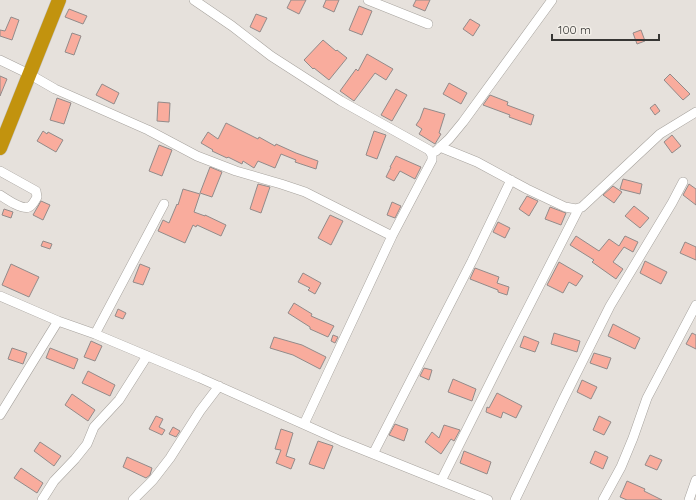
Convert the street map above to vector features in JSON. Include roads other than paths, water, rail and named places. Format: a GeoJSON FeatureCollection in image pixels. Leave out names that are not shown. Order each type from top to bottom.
{"type":"FeatureCollection","features":[{"type":"Feature","properties":{"kind":"highway"},"geometry":{"type":"LineString","coordinates":[[0,148],[59,0]]}},
{"type":"Feature","properties":{"kind":"street"},"geometry":{"type":"LineString","coordinates":[[194,0],[232,26],[271,56],[341,101],[429,150],[432,155],[432,160],[392,236],[304,424]]}},
{"type":"Feature","properties":{"kind":"street"},"geometry":{"type":"LineString","coordinates":[[368,0],[428,24]]}},
{"type":"Feature","properties":{"kind":"street"},"geometry":{"type":"LineString","coordinates":[[432,155],[463,122],[552,0]]}},
{"type":"Feature","properties":{"kind":"street"},"geometry":{"type":"LineString","coordinates":[[0,60],[55,89],[148,130],[197,156],[236,171],[304,192],[392,236]]}},
{"type":"Feature","properties":{"kind":"street"},"geometry":{"type":"LineString","coordinates":[[440,147],[477,162],[527,190],[565,207],[576,209],[582,207],[660,134],[696,112]]}},
{"type":"Feature","properties":{"kind":"street"},"geometry":{"type":"LineString","coordinates":[[0,171],[36,191],[38,197],[30,206],[26,207],[17,205],[0,195]]}},
{"type":"Feature","properties":{"kind":"street"},"geometry":{"type":"LineString","coordinates":[[373,454],[472,261],[511,180]]}},
{"type":"Feature","properties":{"kind":"street"},"geometry":{"type":"LineString","coordinates":[[515,500],[560,405],[610,306],[683,182]]}},
{"type":"Feature","properties":{"kind":"street"},"geometry":{"type":"LineString","coordinates":[[94,334],[164,204]]}},
{"type":"Feature","properties":{"kind":"street"},"geometry":{"type":"LineString","coordinates":[[441,481],[579,208]]}},
{"type":"Feature","properties":{"kind":"street"},"geometry":{"type":"LineString","coordinates":[[0,296],[219,386],[341,441],[488,500]]}},
{"type":"Feature","properties":{"kind":"street"},"geometry":{"type":"LineString","coordinates":[[603,500],[624,460],[647,398],[696,305]]}},
{"type":"Feature","properties":{"kind":"street"},"geometry":{"type":"LineString","coordinates":[[0,415],[58,320]]}},
{"type":"Feature","properties":{"kind":"street"},"geometry":{"type":"LineString","coordinates":[[42,500],[54,481],[87,444],[94,427],[119,400],[147,356]]}},
{"type":"Feature","properties":{"kind":"street"},"geometry":{"type":"LineString","coordinates":[[133,500],[153,480],[170,458],[200,411],[219,386]]}},
{"type":"Feature","properties":{"kind":"street"},"geometry":{"type":"LineString","coordinates":[[689,500],[696,480]]}}]}
